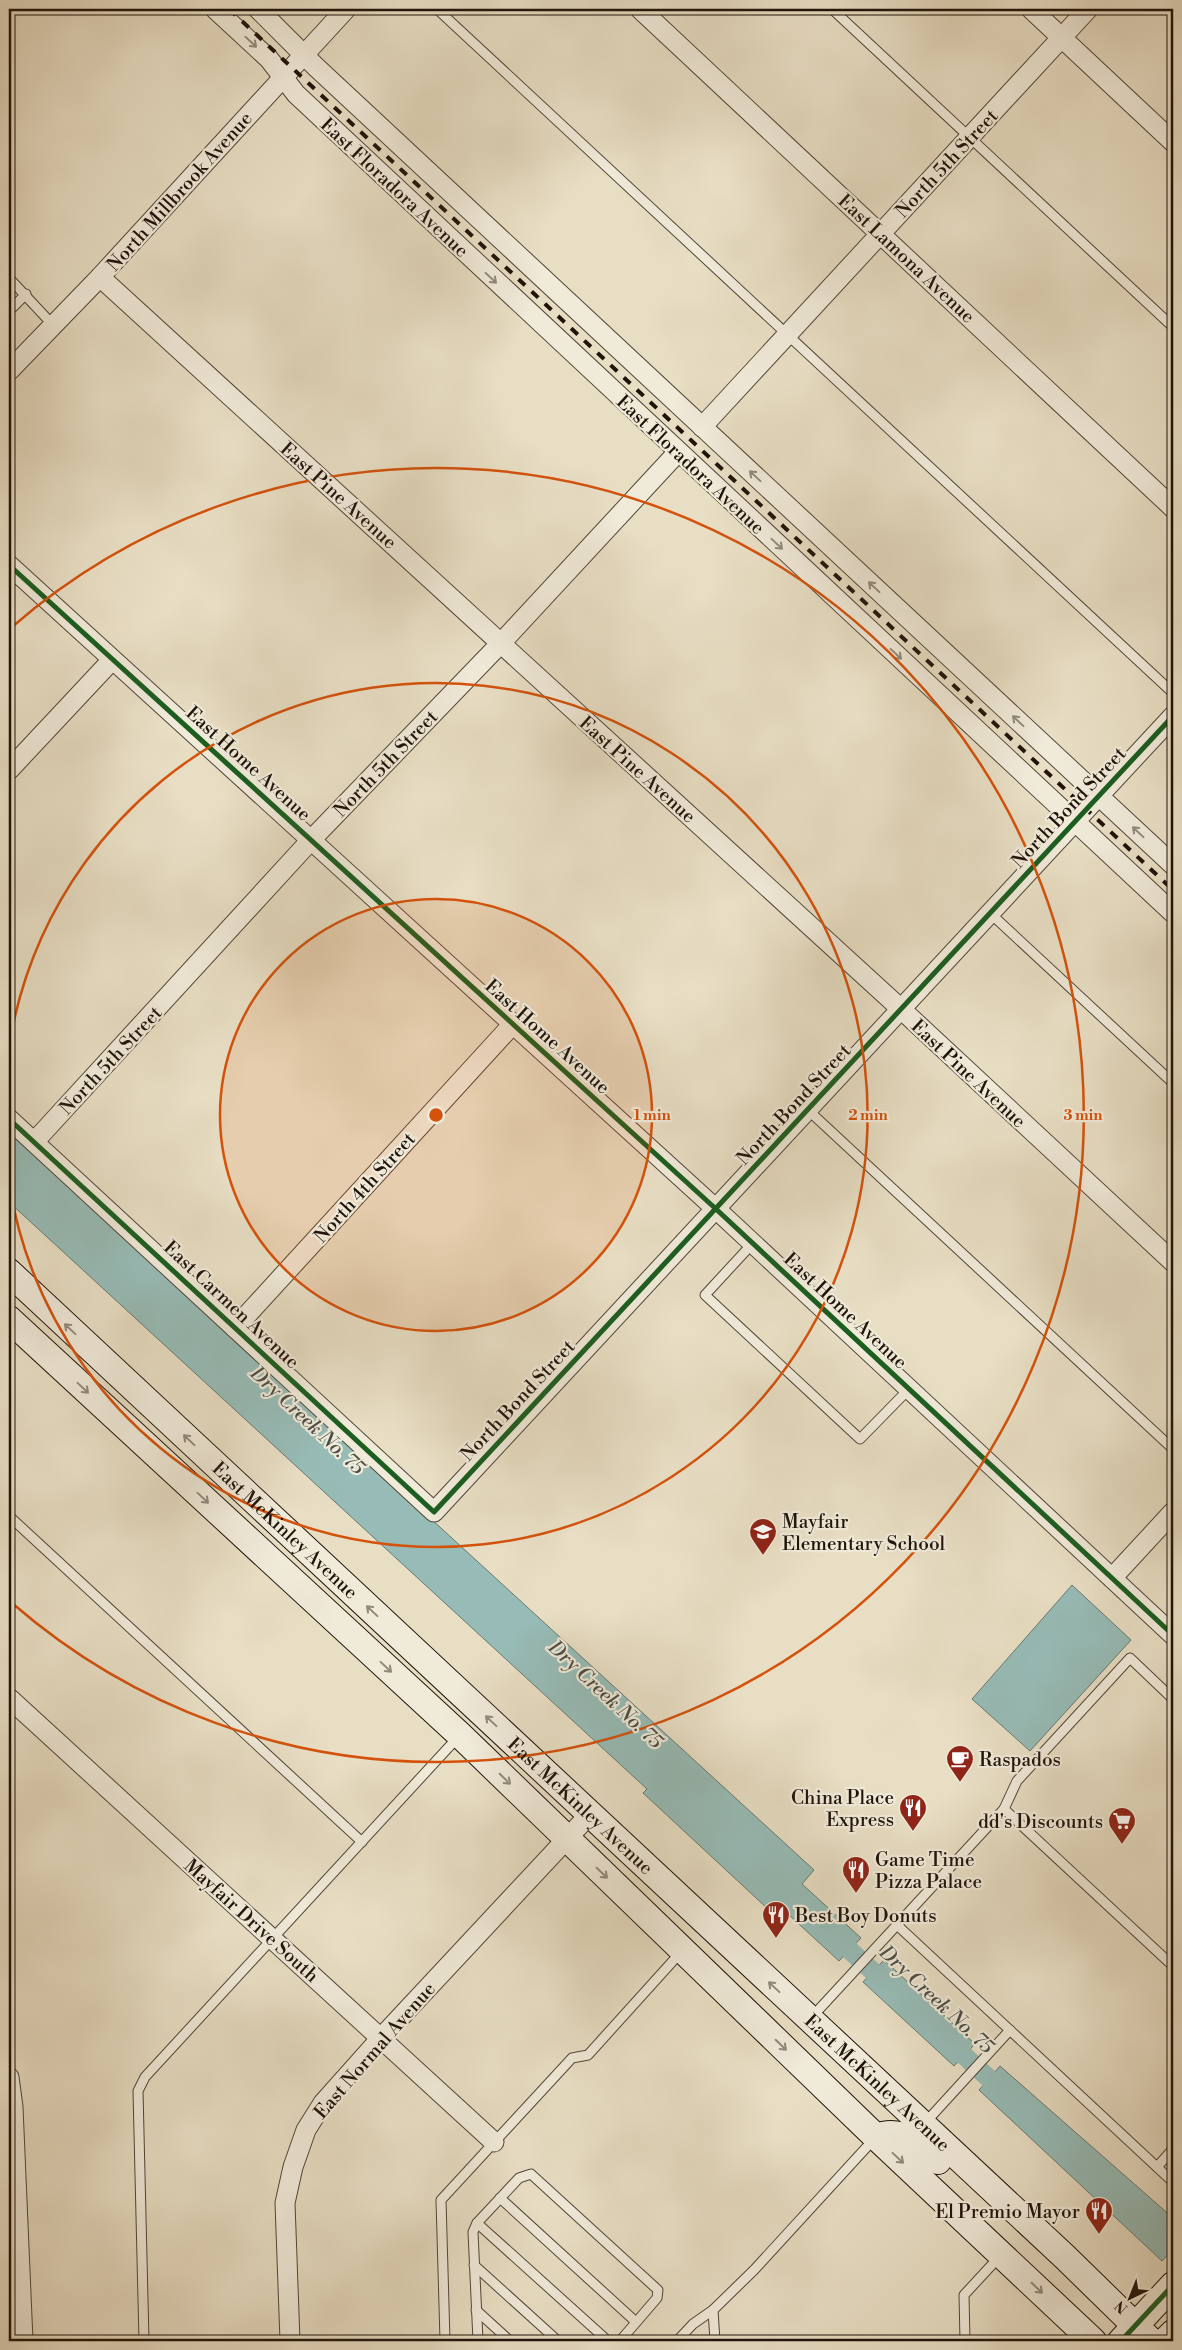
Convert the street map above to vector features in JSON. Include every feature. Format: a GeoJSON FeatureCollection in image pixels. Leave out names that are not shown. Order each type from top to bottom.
{"type":"FeatureCollection","features":[{"type":"Feature","properties":{"kind":"main road","name":"East McKinley Avenue"},"geometry":{"type":"LineString","coordinates":[[9,1272],[1065,2257],[1136,2336]]}},
{"type":"Feature","properties":{"kind":"main road","name":"East McKinley Avenue"},"geometry":{"type":"LineString","coordinates":[[9,1319],[460,1735],[876,2137],[1093,2341]]}},
{"type":"Feature","properties":{"kind":"main road"},"geometry":{"type":"LineString","coordinates":[[721,1987],[793,2027],[897,2124],[907,2128],[923,2125]]}},
{"type":"Feature","properties":{"kind":"main road"},"geometry":{"type":"LineString","coordinates":[[876,2137],[887,2133],[913,2140],[1020,2236],[1065,2257]]}},
{"type":"Feature","properties":{"kind":"main road"},"geometry":{"type":"LineString","coordinates":[[1136,2336],[1173,2284]]}},
{"type":"Feature","properties":{"kind":"main road"},"geometry":{"type":"LineString","coordinates":[[1166,2341],[1173,2333]]}},
{"type":"Feature","properties":{"kind":"street","name":"East Floradora Avenue"},"geometry":{"type":"LineString","coordinates":[[215,9],[269,59],[296,94],[1173,913]]}},
{"type":"Feature","properties":{"kind":"street","name":"East Floradora Avenue"},"geometry":{"type":"LineString","coordinates":[[258,9],[303,54],[1173,865]]}},
{"type":"Feature","properties":{"kind":"street","name":"North Millbrook Avenue"},"geometry":{"type":"LineString","coordinates":[[9,371],[52,324],[100,278],[346,9]]}},
{"type":"Feature","properties":{"kind":"street","name":"East Lamona Avenue"},"geometry":{"type":"LineString","coordinates":[[640,9],[1173,508]]}},
{"type":"Feature","properties":{"kind":"street"},"geometry":{"type":"LineString","coordinates":[[1031,9],[1173,142]]}},
{"type":"Feature","properties":{"kind":"street","name":"North 5th Street"},"geometry":{"type":"LineString","coordinates":[[702,427],[1088,9]]}},
{"type":"Feature","properties":{"kind":"street","name":"East Pine Avenue"},"geometry":{"type":"LineString","coordinates":[[100,278],[901,1009],[1173,1262]]}},
{"type":"Feature","properties":{"kind":"street","name":"North 5th Street"},"geometry":{"type":"LineString","coordinates":[[34,1142],[311,840],[501,643],[678,452]]}},
{"type":"Feature","properties":{"kind":"street","name":"East Home Avenue"},"geometry":{"type":"LineString","coordinates":[[9,565],[753,1243],[1173,1635]]}},
{"type":"Feature","properties":{"kind":"street"},"geometry":{"type":"LineString","coordinates":[[9,770],[112,660]]}},
{"type":"Feature","properties":{"kind":"street","name":"North Bond Street"},"geometry":{"type":"LineString","coordinates":[[434,1512],[1173,716]]}},
{"type":"Feature","properties":{"kind":"street","name":"North 4th Street"},"geometry":{"type":"LineString","coordinates":[[235,1328],[513,1024]]}},
{"type":"Feature","properties":{"kind":"street","name":"East Carmen Avenue"},"geometry":{"type":"LineString","coordinates":[[9,1119],[434,1512]]}},
{"type":"Feature","properties":{"kind":"street"},"geometry":{"type":"LineString","coordinates":[[1112,1578],[1173,1512]]}},
{"type":"Feature","properties":{"kind":"street","name":"Mayfair Drive South"},"geometry":{"type":"LineString","coordinates":[[9,1698],[494,2142]]}},
{"type":"Feature","properties":{"kind":"street","name":"East Normal Avenue"},"geometry":{"type":"LineString","coordinates":[[290,2341],[285,2203],[292,2167],[306,2130],[323,2103],[381,2038],[590,1814]]}},
{"type":"Feature","properties":{"kind":"street"},"geometry":{"type":"LineString","coordinates":[[9,2077],[22,2341]]}},
{"type":"Feature","properties":{"kind":"lane"},"geometry":{"type":"LineString","coordinates":[[437,9],[1173,693]]}},
{"type":"Feature","properties":{"kind":"lane"},"geometry":{"type":"LineString","coordinates":[[832,9],[1173,326]]}},
{"type":"Feature","properties":{"kind":"lane"},"geometry":{"type":"LineString","coordinates":[[9,278],[52,324]]}},
{"type":"Feature","properties":{"kind":"lane"},"geometry":{"type":"LineString","coordinates":[[9,312],[26,294]]}},
{"type":"Feature","properties":{"kind":"lane"},"geometry":{"type":"LineString","coordinates":[[990,913],[1173,1083]]}},
{"type":"Feature","properties":{"kind":"lane"},"geometry":{"type":"LineString","coordinates":[[808,1110],[1173,1449]]}},
{"type":"Feature","properties":{"kind":"lane"},"geometry":{"type":"LineString","coordinates":[[753,1243],[705,1295],[860,1439],[909,1390]]}},
{"type":"Feature","properties":{"kind":"lane"},"geometry":{"type":"LineString","coordinates":[[9,1516],[362,1842]]}},
{"type":"Feature","properties":{"kind":"lane"},"geometry":{"type":"LineString","coordinates":[[810,2020],[1004,1809],[1017,1781],[1130,1658],[1173,1699]]}},
{"type":"Feature","properties":{"kind":"lane"},"geometry":{"type":"LineString","coordinates":[[144,2341],[138,2091],[145,2077],[460,1735]]}},
{"type":"Feature","properties":{"kind":"lane"},"geometry":{"type":"LineString","coordinates":[[1004,1809],[1173,1966]]}},
{"type":"Feature","properties":{"kind":"lane"},"geometry":{"type":"LineString","coordinates":[[897,1925],[1173,2182]]}},
{"type":"Feature","properties":{"kind":"lane"},"geometry":{"type":"LineString","coordinates":[[444,2341],[441,2200],[572,2058],[588,2055],[682,1950]]}},
{"type":"Feature","properties":{"kind":"lane"},"geometry":{"type":"LineString","coordinates":[[923,2125],[1010,2030]]}},
{"type":"Feature","properties":{"kind":"lane"},"geometry":{"type":"LineString","coordinates":[[677,2341],[693,2324],[713,2310],[754,2270],[876,2137]]}},
{"type":"Feature","properties":{"kind":"lane"},"geometry":{"type":"LineString","coordinates":[[1157,2167],[1173,2149]]}},
{"type":"Feature","properties":{"kind":"lane"},"geometry":{"type":"LineString","coordinates":[[478,2341],[473,2232],[477,2222],[519,2178],[531,2174],[658,2290],[658,2298],[620,2341]]}},
{"type":"Feature","properties":{"kind":"lane"},"geometry":{"type":"LineString","coordinates":[[500,2198],[636,2322]]}},
{"type":"Feature","properties":{"kind":"lane"},"geometry":{"type":"LineString","coordinates":[[477,2222],[608,2341]]}},
{"type":"Feature","properties":{"kind":"lane"},"geometry":{"type":"LineString","coordinates":[[965,2341],[964,2295],[1002,2254]]}},
{"type":"Feature","properties":{"kind":"lane"},"geometry":{"type":"LineString","coordinates":[[474,2265],[558,2341]]}},
{"type":"Feature","properties":{"kind":"lane"},"geometry":{"type":"LineString","coordinates":[[476,2310],[510,2341]]}},
{"type":"Feature","properties":{"kind":"lane"},"geometry":{"type":"LineString","coordinates":[[713,2310],[715,2341]]}},
{"type":"Feature","properties":{"kind":"water"},"geometry":{"type":"Polygon","coordinates":[[[9,1132],[814,1870],[802,1884],[861,1938],[839,1961],[776,1903],[769,1910],[643,1793],[647,1789],[9,1202],[9,1132]]]}},
{"type":"Feature","properties":{"kind":"water"},"geometry":{"type":"Polygon","coordinates":[[[1072,1585],[1131,1640],[1030,1751],[972,1699],[1072,1585]]]}},
{"type":"Feature","properties":{"kind":"water"},"geometry":{"type":"Polygon","coordinates":[[[884,1960],[975,2044],[954,2066],[863,1982],[884,1960]]]}},
{"type":"Feature","properties":{"kind":"water"},"geometry":{"type":"Polygon","coordinates":[[[1000,2066],[1173,2218],[1173,2249],[1162,2261],[979,2090],[1000,2066]]]}},
{"type":"Feature","properties":{"kind":"waterway","name":"Dry Creek No. 75"},"geometry":{"type":"LineString","coordinates":[[831,1933],[892,1989]]}},
{"type":"Feature","properties":{"kind":"waterway","name":"Dry Creek No. 75"},"geometry":{"type":"LineString","coordinates":[[945,2038],[1008,2096]]}},
{"type":"Feature","properties":{"kind":"railway"},"geometry":{"type":"LineString","coordinates":[[229,9],[1173,890]]}},
{"type":"Feature","properties":{"kind":"cycle path"},"geometry":{"type":"LineString","coordinates":[[9,565],[716,1209],[1173,1635]]}},
{"type":"Feature","properties":{"kind":"cycle path"},"geometry":{"type":"LineString","coordinates":[[9,1119],[434,1512],[1173,716]]}},
{"type":"Feature","properties":{"kind":"cycle path"},"geometry":{"type":"LineString","coordinates":[[1121,2341],[1173,2285]]}},
{"type":"Feature","properties":{"kind":"place","name":"Mayfair Elementary School"},"geometry":{"type":"Point","coordinates":[763,1556]}},
{"type":"Feature","properties":{"kind":"place","name":"Raspados"},"geometry":{"type":"Point","coordinates":[960,1783]}},
{"type":"Feature","properties":{"kind":"place","name":"China Place Express"},"geometry":{"type":"Point","coordinates":[913,1832]}},
{"type":"Feature","properties":{"kind":"place","name":"dd's Discounts"},"geometry":{"type":"Point","coordinates":[1122,1845]}},
{"type":"Feature","properties":{"kind":"place","name":"Game Time Pizza Palace"},"geometry":{"type":"Point","coordinates":[856,1894]}},
{"type":"Feature","properties":{"kind":"place","name":"Best Boy Donuts"},"geometry":{"type":"Point","coordinates":[776,1939]}},
{"type":"Feature","properties":{"kind":"place","name":"El Premio Mayor"},"geometry":{"type":"Point","coordinates":[1099,2235]}}]}
